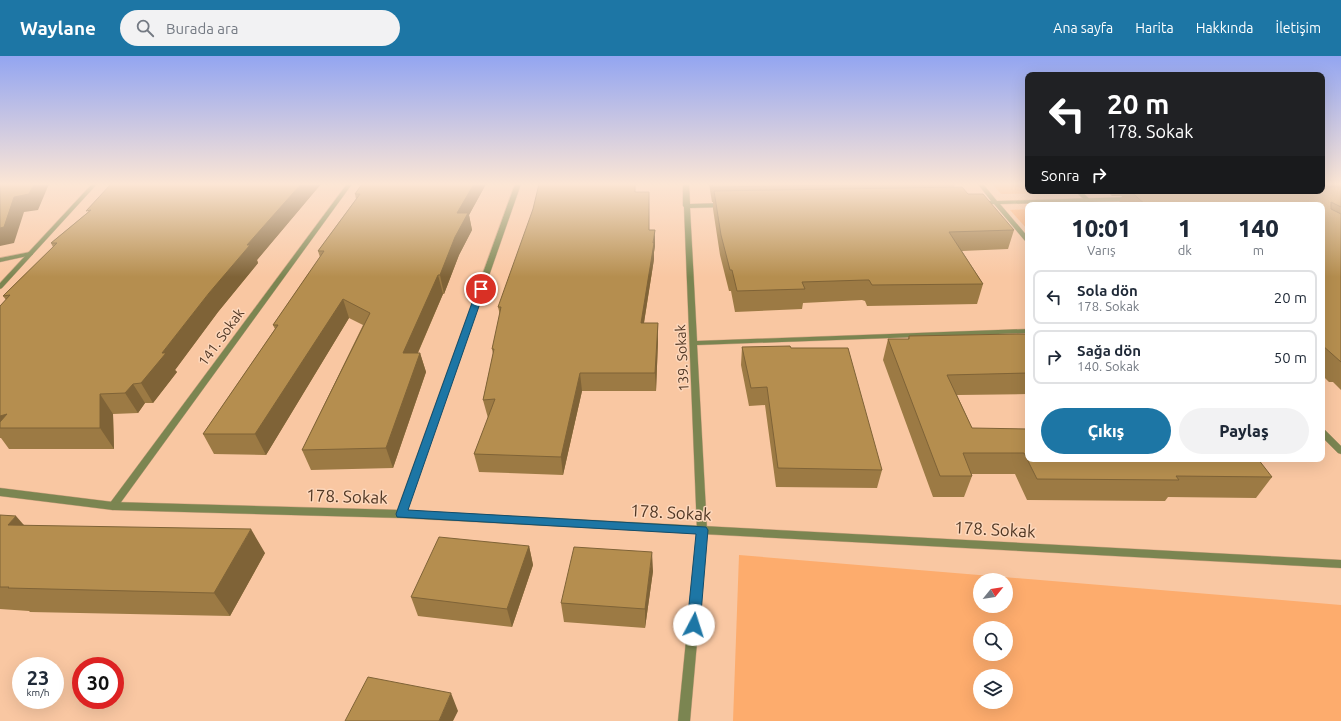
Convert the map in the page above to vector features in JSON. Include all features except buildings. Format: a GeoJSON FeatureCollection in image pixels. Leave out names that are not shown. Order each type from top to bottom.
{"type":"FeatureCollection","features":[{"type":"Feature","properties":{"kind":"street"},"geometry":{"type":"LineString","coordinates":[[0,288],[66,215]]}},
{"type":"Feature","properties":{"kind":"street","name":"141. Sokak"},"geometry":{"type":"LineString","coordinates":[[113,506],[327,215]]}},
{"type":"Feature","properties":{"kind":"street"},"geometry":{"type":"LineString","coordinates":[[401,514],[507,215]]}},
{"type":"Feature","properties":{"kind":"street","name":"139. Sokak"},"geometry":{"type":"LineString","coordinates":[[684,721],[702,530],[687,215]]}},
{"type":"Feature","properties":{"kind":"street"},"geometry":{"type":"LineString","coordinates":[[1006,215],[1025,237]]}},
{"type":"Feature","properties":{"kind":"street"},"geometry":{"type":"LineString","coordinates":[[0,260],[30,254]]}},
{"type":"Feature","properties":{"kind":"street"},"geometry":{"type":"LineString","coordinates":[[694,343],[1025,331]]}},
{"type":"Feature","properties":{"kind":"street"},"geometry":{"type":"LineString","coordinates":[[1325,435],[1341,451]]}},
{"type":"Feature","properties":{"kind":"street","name":"178. Sokak"},"geometry":{"type":"LineString","coordinates":[[0,492],[113,506],[401,514],[1341,564]]}},
{"type":"Feature","properties":{"kind":"shaded area"},"geometry":{"type":"Polygon","coordinates":[[[1015,215],[1025,215],[1025,227],[1015,215]]]}},
{"type":"Feature","properties":{"kind":"shaded area"},"geometry":{"type":"Polygon","coordinates":[[[739,555],[973,574],[973,613],[1013,613],[1013,578],[1341,605],[1341,721],[733,721],[739,555]]]}},
{"type":"Feature","properties":{"kind":"route"},"geometry":{"type":"LineString","coordinates":[[481,289],[401,514],[702,530],[694,625]]}}]}
